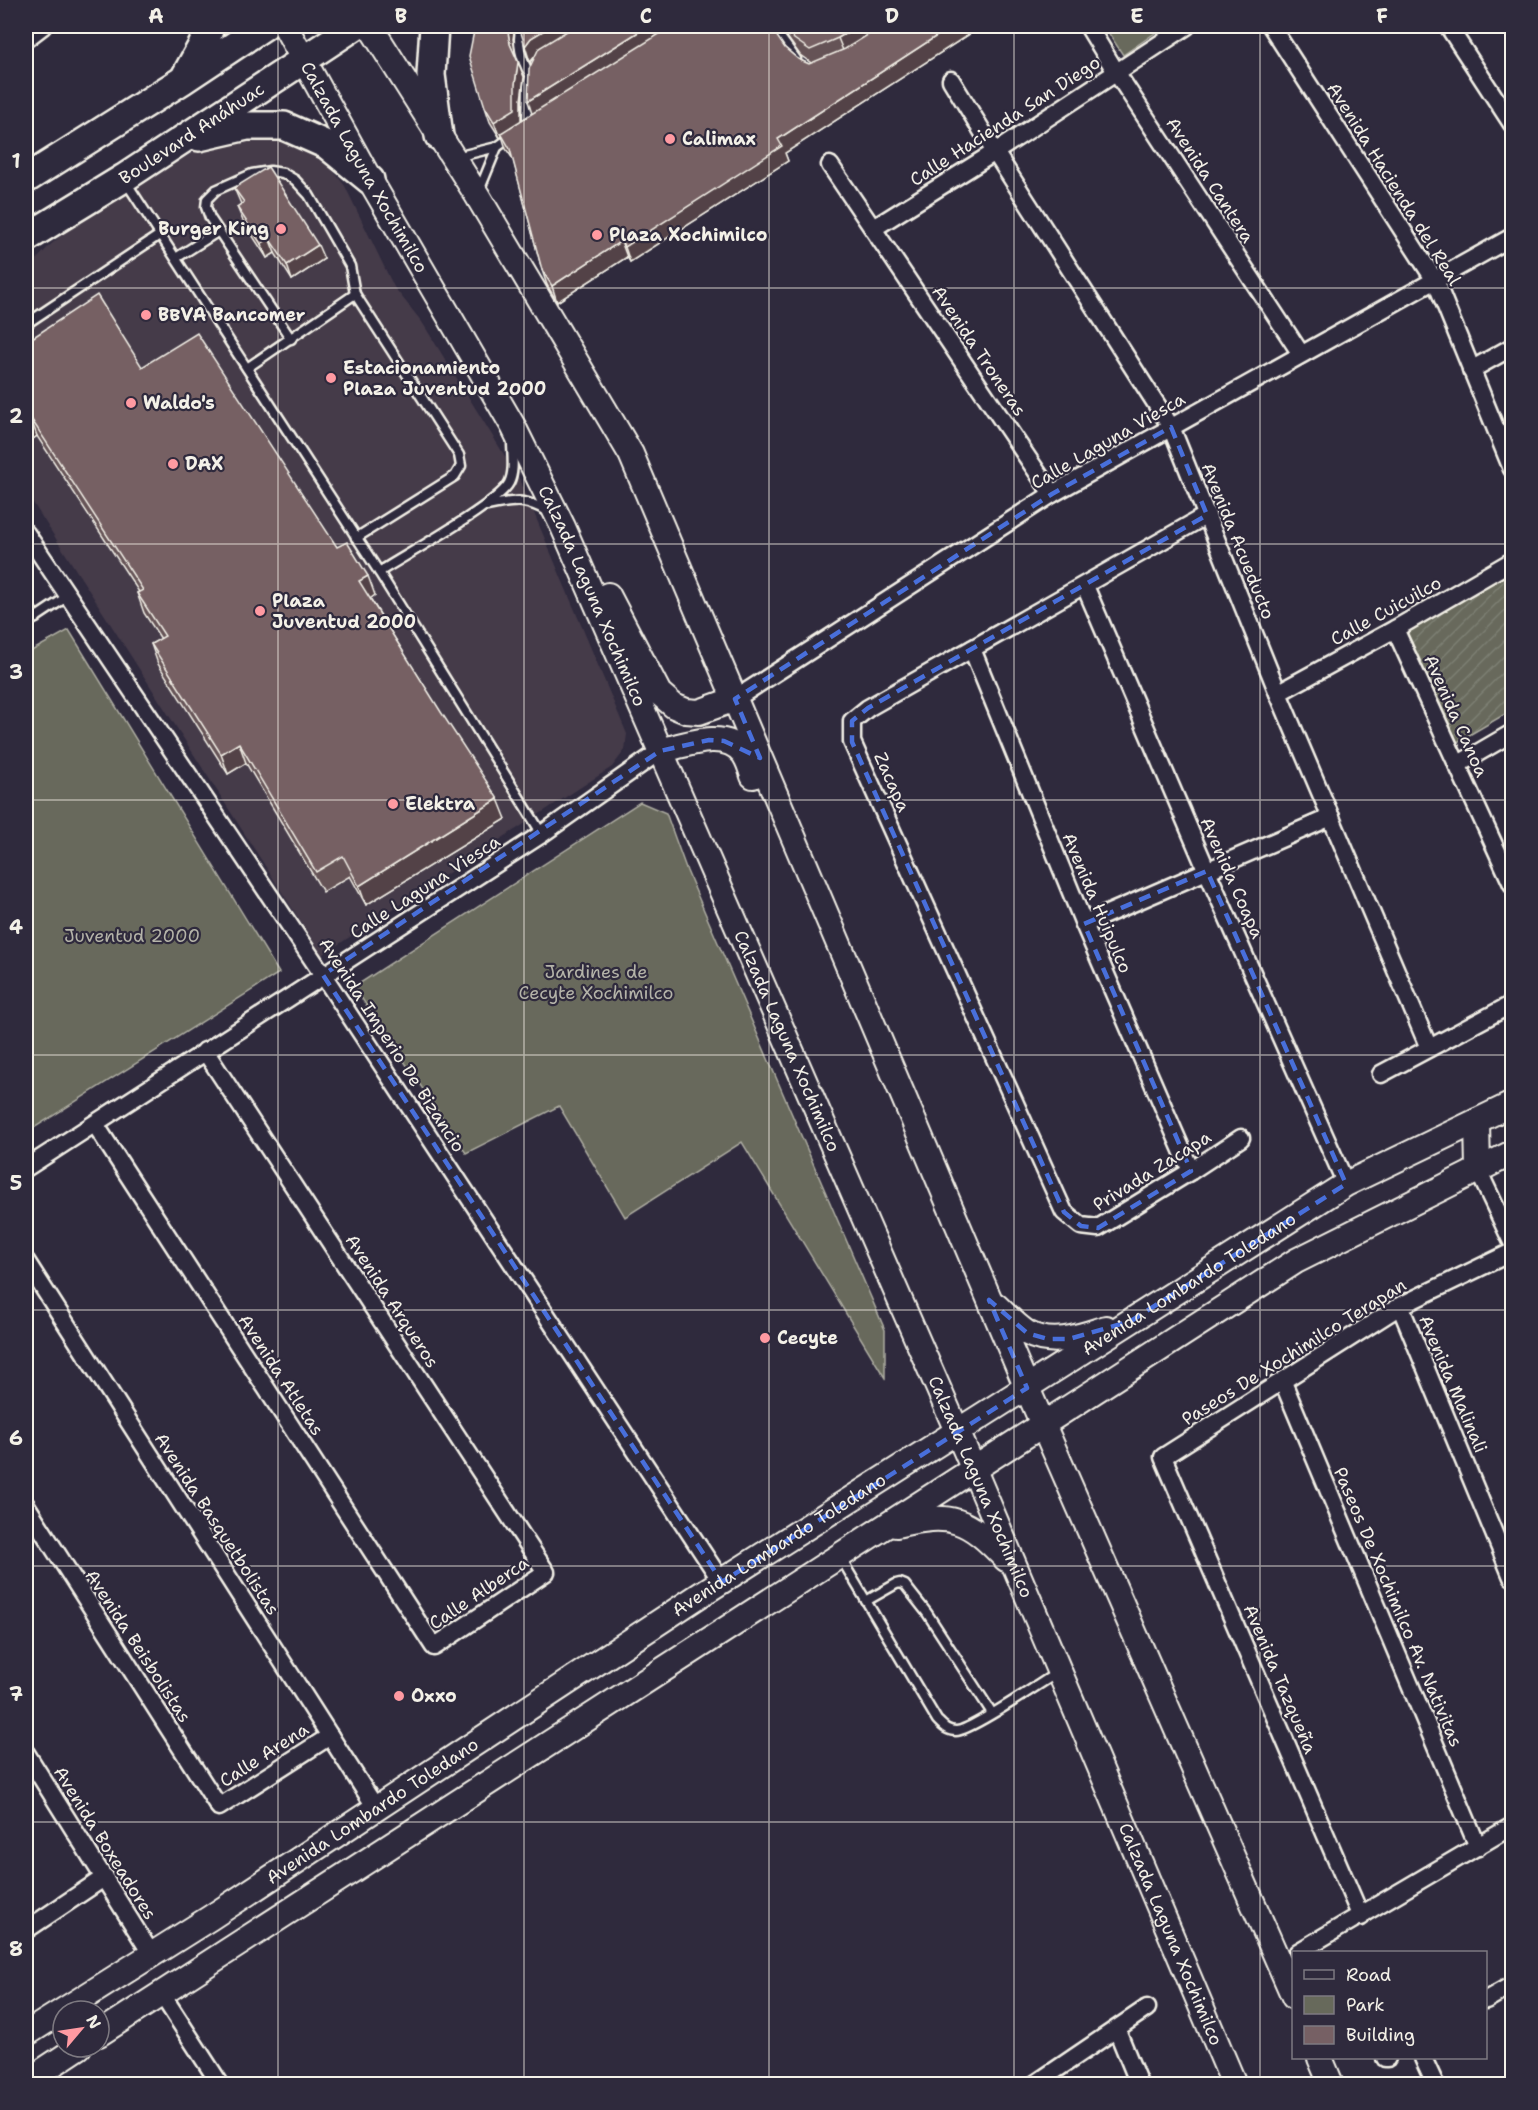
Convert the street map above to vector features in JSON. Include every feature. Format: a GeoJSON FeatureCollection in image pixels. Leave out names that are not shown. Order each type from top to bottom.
{"type":"FeatureCollection","features":[{"type":"Feature","properties":{"kind":"main road"},"geometry":{"type":"LineString","coordinates":[[183,80],[207,37],[210,26]]}},
{"type":"Feature","properties":{"kind":"main road"},"geometry":{"type":"LineString","coordinates":[[26,179],[264,26]]}},
{"type":"Feature","properties":{"kind":"main road","name":"Calzada Laguna Xochimilco"},"geometry":{"type":"LineString","coordinates":[[285,26],[370,180],[513,426],[539,477],[974,1470],[1234,2085]]}},
{"type":"Feature","properties":{"kind":"main road","name":"Boulevard Anáhuac"},"geometry":{"type":"LineString","coordinates":[[26,238],[183,140],[303,58],[355,26]]}},
{"type":"Feature","properties":{"kind":"main road"},"geometry":{"type":"LineString","coordinates":[[370,26],[477,195],[631,454],[1043,1425],[1290,1957],[1292,1984]]}},
{"type":"Feature","properties":{"kind":"main road"},"geometry":{"type":"LineString","coordinates":[[434,26],[430,75],[446,147]]}},
{"type":"Feature","properties":{"kind":"main road"},"geometry":{"type":"LineString","coordinates":[[183,140],[247,126],[285,126],[327,145],[370,180]]}},
{"type":"Feature","properties":{"kind":"main road"},"geometry":{"type":"LineString","coordinates":[[539,477],[565,511],[659,693],[674,706],[686,711],[699,712],[735,699]]}},
{"type":"Feature","properties":{"kind":"main road"},"geometry":{"type":"LineString","coordinates":[[660,751],[709,740],[724,741],[736,746],[744,754],[827,945],[852,987],[857,990]]}},
{"type":"Feature","properties":{"kind":"main road","name":"Avenida Lombardo Toledano"},"geometry":{"type":"LineString","coordinates":[[26,2034],[210,1918],[722,1582],[1346,1184],[1512,1104]]}},
{"type":"Feature","properties":{"kind":"main road"},"geometry":{"type":"LineString","coordinates":[[1477,1121],[1478,1170]]}},
{"type":"Feature","properties":{"kind":"main road"},"geometry":{"type":"LineString","coordinates":[[111,2026],[1296,1261],[1512,1153]]}},
{"type":"Feature","properties":{"kind":"main road"},"geometry":{"type":"LineString","coordinates":[[989,1300],[1027,1333],[1048,1339],[1069,1339],[1131,1321]]}},
{"type":"Feature","properties":{"kind":"main road"},"geometry":{"type":"LineString","coordinates":[[885,1527],[917,1520],[947,1518],[970,1526],[986,1538],[1016,1570]]}},
{"type":"Feature","properties":{"kind":"main road"},"geometry":{"type":"LineString","coordinates":[[301,1904],[296,1889],[299,1873],[370,1812]]}},
{"type":"Feature","properties":{"kind":"main road"},"geometry":{"type":"LineString","coordinates":[[161,1993],[205,1952],[213,1936],[210,1918]]}},
{"type":"Feature","properties":{"kind":"main road"},"geometry":{"type":"LineString","coordinates":[[26,2082],[61,2059]]}},
{"type":"Feature","properties":{"kind":"main road"},"geometry":{"type":"LineString","coordinates":[[1320,2059],[1331,2085]]}},
{"type":"Feature","properties":{"kind":"street","name":"Avenida Cantera"},"geometry":{"type":"LineString","coordinates":[[1088,26],[1301,354]]}},
{"type":"Feature","properties":{"kind":"street","name":"Calle Hacienda San Diego"},"geometry":{"type":"LineString","coordinates":[[874,228],[1187,26]]}},
{"type":"Feature","properties":{"kind":"street","name":"Avenida Hacienda del Real"},"geometry":{"type":"LineString","coordinates":[[1271,26],[1436,282],[1512,469]]}},
{"type":"Feature","properties":{"kind":"street"},"geometry":{"type":"LineString","coordinates":[[1448,26],[1512,123]]}},
{"type":"Feature","properties":{"kind":"street","name":"Avenida Acueducto"},"geometry":{"type":"LineString","coordinates":[[951,80],[1171,427],[1278,693],[1429,1048]]}},
{"type":"Feature","properties":{"kind":"street","name":"Avenida Troneras"},"geometry":{"type":"LineString","coordinates":[[830,165],[1052,494]]}},
{"type":"Feature","properties":{"kind":"street","name":"Calle Laguna Viesca"},"geometry":{"type":"LineString","coordinates":[[735,699],[1052,494],[1301,354],[1436,282],[1512,237]]}},
{"type":"Feature","properties":{"kind":"street"},"geometry":{"type":"LineString","coordinates":[[1471,370],[1512,347]]}},
{"type":"Feature","properties":{"kind":"street","name":"Zacapa"},"geometry":{"type":"LineString","coordinates":[[1081,1226],[1064,1212],[852,742],[852,721],[868,708],[1207,515]]}},
{"type":"Feature","properties":{"kind":"street","name":"Avenida Imperio De Bizancio"},"geometry":{"type":"LineString","coordinates":[[26,533],[323,975],[722,1582]]}},
{"type":"Feature","properties":{"kind":"street","name":"Calle Cuicuilco"},"geometry":{"type":"LineString","coordinates":[[1278,693],[1512,561]]}},
{"type":"Feature","properties":{"kind":"street","name":"Avenida Coapa"},"geometry":{"type":"LineString","coordinates":[[1085,586],[1207,871],[1346,1184]]}},
{"type":"Feature","properties":{"kind":"street","name":"Avenida Canoa"},"geometry":{"type":"LineString","coordinates":[[1395,629],[1512,884]]}},
{"type":"Feature","properties":{"kind":"street","name":"Avenida Huipulco"},"geometry":{"type":"LineString","coordinates":[[972,649],[1084,924],[1191,1172]]}},
{"type":"Feature","properties":{"kind":"street"},"geometry":{"type":"LineString","coordinates":[[1457,765],[1512,733]]}},
{"type":"Feature","properties":{"kind":"street","name":"Calle Laguna Viesca"},"geometry":{"type":"LineString","coordinates":[[26,1168],[542,834],[660,751]]}},
{"type":"Feature","properties":{"kind":"street"},"geometry":{"type":"LineString","coordinates":[[1084,924],[1330,817]]}},
{"type":"Feature","properties":{"kind":"street"},"geometry":{"type":"LineString","coordinates":[[1381,1074],[1512,1004]]}},
{"type":"Feature","properties":{"kind":"street","name":"Avenida Arqueros"},"geometry":{"type":"LineString","coordinates":[[205,1051],[546,1572]]}},
{"type":"Feature","properties":{"kind":"street","name":"Avenida Atletas"},"geometry":{"type":"LineString","coordinates":[[95,1124],[435,1647]]}},
{"type":"Feature","properties":{"kind":"street","name":"Privada Zacapa"},"geometry":{"type":"LineString","coordinates":[[1081,1226],[1098,1228],[1191,1172],[1241,1138]]}},
{"type":"Feature","properties":{"kind":"street"},"geometry":{"type":"LineString","coordinates":[[1478,1170],[1512,1242]]}},
{"type":"Feature","properties":{"kind":"street","name":"Paseos De Xochimilco Terapan"},"geometry":{"type":"LineString","coordinates":[[1164,1457],[1400,1306],[1512,1252]]}},
{"type":"Feature","properties":{"kind":"street","name":"Avenida Basquetbolistas"},"geometry":{"type":"LineString","coordinates":[[26,1261],[330,1736],[370,1812]]}},
{"type":"Feature","properties":{"kind":"street","name":"Avenida Malinali"},"geometry":{"type":"LineString","coordinates":[[1400,1306],[1512,1577]]}},
{"type":"Feature","properties":{"kind":"street","name":"Paseos De Xochimilco Av. Nativitas"},"geometry":{"type":"LineString","coordinates":[[1283,1382],[1478,1847]]}},
{"type":"Feature","properties":{"kind":"street","name":"Avenida Tazqueña"},"geometry":{"type":"LineString","coordinates":[[1164,1457],[1361,1917]]}},
{"type":"Feature","properties":{"kind":"street","name":"Avenida Beisbolistas"},"geometry":{"type":"LineString","coordinates":[[26,1505],[219,1807]]}},
{"type":"Feature","properties":{"kind":"street","name":"Calle Alberca"},"geometry":{"type":"LineString","coordinates":[[435,1647],[546,1572]]}},
{"type":"Feature","properties":{"kind":"street","name":"Calle Arena"},"geometry":{"type":"LineString","coordinates":[[219,1807],[330,1736]]}},
{"type":"Feature","properties":{"kind":"street","name":"Avenida Boxeadores"},"geometry":{"type":"LineString","coordinates":[[26,1753],[152,1954]]}},
{"type":"Feature","properties":{"kind":"street"},"geometry":{"type":"LineString","coordinates":[[1301,1951],[1512,1826]]}},
{"type":"Feature","properties":{"kind":"street"},"geometry":{"type":"LineString","coordinates":[[26,1930],[105,1877]]}},
{"type":"Feature","properties":{"kind":"street"},"geometry":{"type":"LineString","coordinates":[[1487,1999],[1512,1985]]}},
{"type":"Feature","properties":{"kind":"street"},"geometry":{"type":"LineString","coordinates":[[161,1993],[220,2085]]}},
{"type":"Feature","properties":{"kind":"street"},"geometry":{"type":"LineString","coordinates":[[1035,2085],[1147,2008]]}},
{"type":"Feature","properties":{"kind":"street"},"geometry":{"type":"LineString","coordinates":[[1117,2030],[1139,2085]]}},
{"type":"Feature","properties":{"kind":"street"},"geometry":{"type":"LineString","coordinates":[[1423,2059],[1435,2085]]}},
{"type":"Feature","properties":{"kind":"lane"},"geometry":{"type":"LineString","coordinates":[[521,26],[519,47],[523,62],[532,70],[527,128]]}},
{"type":"Feature","properties":{"kind":"lane"},"geometry":{"type":"LineString","coordinates":[[772,26],[782,33],[792,56],[805,69]]}},
{"type":"Feature","properties":{"kind":"lane"},"geometry":{"type":"LineString","coordinates":[[446,147],[497,147],[536,122]]}},
{"type":"Feature","properties":{"kind":"lane"},"geometry":{"type":"LineString","coordinates":[[477,195],[497,147]]}},
{"type":"Feature","properties":{"kind":"lane"},"geometry":{"type":"LineString","coordinates":[[291,339],[217,232],[206,207],[207,199],[216,190],[252,174],[270,171],[283,173],[303,186],[350,266],[355,294],[459,455],[461,466],[455,476],[356,538]]}},
{"type":"Feature","properties":{"kind":"lane"},"geometry":{"type":"LineString","coordinates":[[124,178],[379,572],[542,834]]}},
{"type":"Feature","properties":{"kind":"lane"},"geometry":{"type":"LineString","coordinates":[[176,258],[217,232]]}},
{"type":"Feature","properties":{"kind":"lane"},"geometry":{"type":"LineString","coordinates":[[29,322],[161,234]]}},
{"type":"Feature","properties":{"kind":"lane"},"geometry":{"type":"LineString","coordinates":[[247,368],[355,294]]}},
{"type":"Feature","properties":{"kind":"lane"},"geometry":{"type":"LineString","coordinates":[[379,572],[483,507],[504,491],[512,477],[513,426]]}},
{"type":"Feature","properties":{"kind":"lane"},"geometry":{"type":"LineString","coordinates":[[483,507],[518,500],[527,502],[548,511],[562,527]]}},
{"type":"Feature","properties":{"kind":"lane"},"geometry":{"type":"LineString","coordinates":[[26,624],[68,596]]}},
{"type":"Feature","properties":{"kind":"lane"},"geometry":{"type":"LineString","coordinates":[[26,602],[36,618]]}},
{"type":"Feature","properties":{"kind":"lane"},"geometry":{"type":"LineString","coordinates":[[840,1557],[937,1720],[948,1731],[959,1731],[1059,1672]]}},
{"type":"Feature","properties":{"kind":"lane"},"geometry":{"type":"LineString","coordinates":[[866,1601],[896,1584],[905,1585],[927,1613],[992,1713]]}},
{"type":"Feature","properties":{"kind":"highlighted area"},"geometry":{"type":"Polygon","coordinates":[[[1171,427],[1207,515],[868,708],[852,721],[852,742],[1064,1212],[1081,1226],[1098,1228],[1191,1171],[1084,924],[1207,871],[1346,1184],[1131,1321],[1069,1339],[1048,1339],[1027,1333],[989,1300],[1027,1388],[722,1582],[323,975],[660,751],[709,740],[724,741],[760,758],[735,699],[1052,494],[1171,427]]]}},
{"type":"Feature","properties":{"kind":"shaded area","name":"Plaza Juventud 2000"},"geometry":{"type":"Polygon","coordinates":[[[239,136],[285,139],[324,159],[345,186],[394,287],[422,322],[521,482],[627,734],[625,750],[612,767],[322,955],[26,492],[26,271],[49,246],[79,220],[204,146],[239,136]]]}},
{"type":"Feature","properties":{"kind":"green space"},"geometry":{"type":"Polygon","coordinates":[[[1104,26],[1165,26],[1123,55],[1104,26]]]}},
{"type":"Feature","properties":{"kind":"green space"},"geometry":{"type":"Polygon","coordinates":[[[1512,570],[1512,710],[1449,747],[1395,629],[1512,570]]]}},
{"type":"Feature","properties":{"kind":"green space","name":"Juventud 2000"},"geometry":{"type":"Polygon","coordinates":[[[69,630],[279,973],[26,1133],[26,654],[69,630]]]}},
{"type":"Feature","properties":{"kind":"green space","name":"Jardines de Cecyte Xochimilco"},"geometry":{"type":"Polygon","coordinates":[[[640,802],[666,813],[687,871],[885,1330],[885,1378],[742,1142],[625,1217],[559,1106],[466,1153],[354,987],[640,802]]]}},
{"type":"Feature","properties":{"kind":"building"},"geometry":{"type":"Polygon","coordinates":[[[475,26],[507,26],[510,44],[518,62],[515,109],[494,122],[485,107],[469,56],[475,26]]]}},
{"type":"Feature","properties":{"kind":"building"},"geometry":{"type":"Polygon","coordinates":[[[520,26],[551,26],[531,38],[525,46],[520,26]]]}},
{"type":"Feature","properties":{"kind":"building"},"geometry":{"type":"Polygon","coordinates":[[[575,26],[648,26],[528,101],[529,69],[539,48],[575,26]]]}},
{"type":"Feature","properties":{"kind":"building","name":"Plaza Xochimilco"},"geometry":{"type":"Polygon","coordinates":[[[672,26],[770,26],[785,48],[798,59],[809,64],[845,49],[882,26],[952,26],[778,139],[782,146],[625,247],[621,241],[552,286],[542,270],[510,149],[501,133],[672,26]]]}},
{"type":"Feature","properties":{"kind":"building"},"geometry":{"type":"Polygon","coordinates":[[[784,26],[858,26],[810,50],[794,39],[784,26]]]}},
{"type":"Feature","properties":{"kind":"building"},"geometry":{"type":"Polygon","coordinates":[[[268,167],[318,245],[287,265],[269,238],[261,244],[237,207],[244,202],[234,188],[268,167]]]}},
{"type":"Feature","properties":{"kind":"building","name":"Plaza Juventud 2000"},"geometry":{"type":"Polygon","coordinates":[[[97,295],[142,367],[197,333],[337,547],[347,542],[368,576],[359,581],[498,799],[359,886],[343,856],[316,872],[239,743],[221,754],[151,644],[165,636],[137,593],[143,590],[30,417],[26,420],[26,342],[97,295]]]}},
{"type":"Feature","properties":{"kind":"place","name":"Calimax"},"geometry":{"type":"Point","coordinates":[670,139]}},
{"type":"Feature","properties":{"kind":"place","name":"Burger King"},"geometry":{"type":"Point","coordinates":[281,229]}},
{"type":"Feature","properties":{"kind":"place","name":"Plaza Xochimilco"},"geometry":{"type":"Point","coordinates":[597,235]}},
{"type":"Feature","properties":{"kind":"place","name":"BBVA Bancomer"},"geometry":{"type":"Point","coordinates":[146,315]}},
{"type":"Feature","properties":{"kind":"place","name":"Estacionamiento Plaza Juventud 2000"},"geometry":{"type":"Point","coordinates":[331,378]}},
{"type":"Feature","properties":{"kind":"place","name":"Waldo's"},"geometry":{"type":"Point","coordinates":[131,403]}},
{"type":"Feature","properties":{"kind":"place","name":"DAX"},"geometry":{"type":"Point","coordinates":[173,464]}},
{"type":"Feature","properties":{"kind":"place","name":"Plaza Juventud 2000"},"geometry":{"type":"Point","coordinates":[260,611]}},
{"type":"Feature","properties":{"kind":"place","name":"Elektra"},"geometry":{"type":"Point","coordinates":[393,804]}},
{"type":"Feature","properties":{"kind":"place","name":"Cecyte"},"geometry":{"type":"Point","coordinates":[765,1338]}},
{"type":"Feature","properties":{"kind":"place","name":"Oxxo"},"geometry":{"type":"Point","coordinates":[399,1696]}}]}
